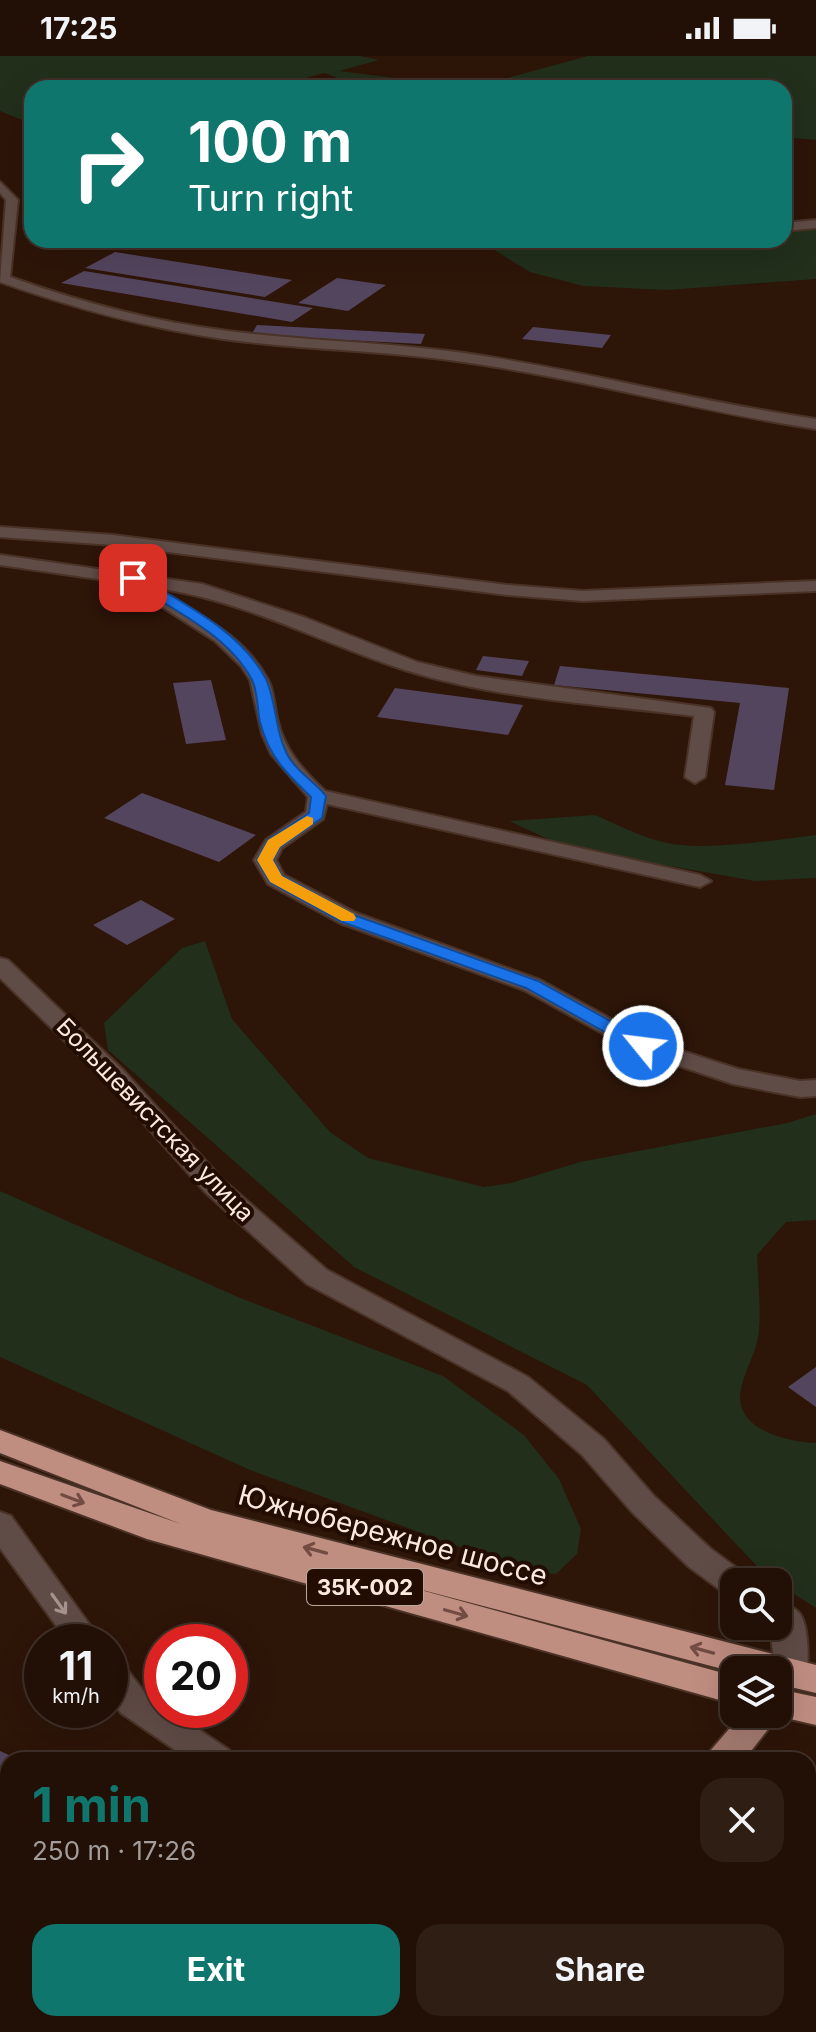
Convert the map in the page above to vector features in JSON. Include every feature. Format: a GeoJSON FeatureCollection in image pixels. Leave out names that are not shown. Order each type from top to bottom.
{"type":"FeatureCollection","features":[{"type":"Feature","properties":{"kind":"highway","name":"Южнобережное шоссе"},"geometry":{"type":"LineString","coordinates":[[0,1441],[205,1521],[720,1663]]}},
{"type":"Feature","properties":{"kind":"highway","name":"35К-002"},"geometry":{"type":"LineString","coordinates":[[0,1472],[147,1527],[720,1686]]}},
{"type":"Feature","properties":{"kind":"highway","name":"Южнобережное шоссе"},"geometry":{"type":"LineString","coordinates":[[792,1687],[816,1711]]}},
{"type":"Feature","properties":{"kind":"main road"},"geometry":{"type":"LineString","coordinates":[[730,1752],[751,1728]]}},
{"type":"Feature","properties":{"kind":"street"},"geometry":{"type":"LineString","coordinates":[[0,185],[12,200],[14,228],[3,279],[70,304],[223,335],[462,357],[545,371],[774,419],[816,424]]}},
{"type":"Feature","properties":{"kind":"street"},"geometry":{"type":"LineString","coordinates":[[792,226],[816,224]]}},
{"type":"Feature","properties":{"kind":"street"},"geometry":{"type":"LineString","coordinates":[[0,532],[113,540],[507,590],[583,596],[816,586]]}},
{"type":"Feature","properties":{"kind":"street"},"geometry":{"type":"LineString","coordinates":[[0,560],[196,588],[300,622],[411,666],[476,682],[704,712],[695,777]]}},
{"type":"Feature","properties":{"kind":"street"},"geometry":{"type":"LineString","coordinates":[[133,578],[214,630],[239,654],[259,681],[268,725],[282,761],[318,796],[700,881]]}},
{"type":"Feature","properties":{"kind":"street"},"geometry":{"type":"LineString","coordinates":[[318,796],[316,815],[273,844],[265,860],[276,879],[348,918],[532,985],[643,1046],[733,1076],[800,1089],[816,1088]]}},
{"type":"Feature","properties":{"kind":"street","name":"Большевистская улица"},"geometry":{"type":"LineString","coordinates":[[0,965],[115,1076],[214,1186],[317,1277],[518,1384],[593,1447],[643,1504],[720,1573]]}},
{"type":"Feature","properties":{"kind":"street"},"geometry":{"type":"LineString","coordinates":[[0,1524],[73,1624]]}},
{"type":"Feature","properties":{"kind":"street"},"geometry":{"type":"LineString","coordinates":[[128,1696],[205,1752]]}},
{"type":"Feature","properties":{"kind":"green space"},"geometry":{"type":"Polygon","coordinates":[[[0,56],[360,56],[379,60],[339,71],[411,80],[343,80],[325,73],[303,80],[24,80],[24,121],[0,111],[0,56]]]}},
{"type":"Feature","properties":{"kind":"green space"},"geometry":{"type":"Polygon","coordinates":[[[588,56],[816,56],[816,140],[792,138],[792,80],[500,80],[588,56]]]}},
{"type":"Feature","properties":{"kind":"green space"},"geometry":{"type":"Polygon","coordinates":[[[816,226],[816,279],[668,290],[583,286],[530,272],[491,248],[792,248],[792,228],[816,226]]]}},
{"type":"Feature","properties":{"kind":"green space"},"geometry":{"type":"Polygon","coordinates":[[[595,815],[659,841],[695,846],[816,835],[816,878],[755,881],[636,860],[552,841],[509,821],[595,815]]]}},
{"type":"Feature","properties":{"kind":"green space"},"geometry":{"type":"Polygon","coordinates":[[[205,941],[232,1019],[330,1132],[368,1158],[484,1187],[511,1183],[580,1162],[787,1123],[816,1114],[816,1220],[786,1222],[757,1255],[759,1330],[741,1389],[740,1403],[745,1414],[764,1431],[791,1440],[816,1443],[816,1608],[792,1593],[792,1568],[759,1568],[587,1385],[354,1267],[108,1050],[104,1023],[182,948],[205,941]]]}},
{"type":"Feature","properties":{"kind":"green space"},"geometry":{"type":"Polygon","coordinates":[[[0,1191],[238,1297],[443,1376],[524,1435],[559,1479],[581,1529],[577,1554],[556,1574],[525,1571],[250,1470],[0,1357],[0,1191]]]}},
{"type":"Feature","properties":{"kind":"building"},"geometry":{"type":"Polygon","coordinates":[[[115,252],[292,280],[265,297],[85,268],[115,252]]]}},
{"type":"Feature","properties":{"kind":"building"},"geometry":{"type":"Polygon","coordinates":[[[84,271],[313,308],[292,322],[61,283],[84,271]]]}},
{"type":"Feature","properties":{"kind":"building"},"geometry":{"type":"Polygon","coordinates":[[[337,278],[386,285],[348,311],[298,303],[337,278]]]}},
{"type":"Feature","properties":{"kind":"building"},"geometry":{"type":"Polygon","coordinates":[[[257,325],[425,334],[421,344],[251,335],[257,325]]]}},
{"type":"Feature","properties":{"kind":"building"},"geometry":{"type":"Polygon","coordinates":[[[533,327],[611,335],[602,348],[522,339],[533,327]]]}},
{"type":"Feature","properties":{"kind":"building"},"geometry":{"type":"Polygon","coordinates":[[[483,656],[529,661],[522,676],[476,670],[483,656]]]}},
{"type":"Feature","properties":{"kind":"building"},"geometry":{"type":"Polygon","coordinates":[[[560,666],[789,688],[774,790],[725,785],[740,703],[554,685],[560,666]]]}},
{"type":"Feature","properties":{"kind":"building"},"geometry":{"type":"Polygon","coordinates":[[[211,680],[226,740],[186,744],[173,683],[211,680]]]}},
{"type":"Feature","properties":{"kind":"building"},"geometry":{"type":"Polygon","coordinates":[[[395,688],[523,705],[508,735],[377,717],[395,688]]]}},
{"type":"Feature","properties":{"kind":"building"},"geometry":{"type":"Polygon","coordinates":[[[142,793],[256,835],[219,862],[104,818],[142,793]]]}},
{"type":"Feature","properties":{"kind":"building"},"geometry":{"type":"Polygon","coordinates":[[[141,900],[175,919],[127,945],[93,925],[141,900]]]}},
{"type":"Feature","properties":{"kind":"building"},"geometry":{"type":"Polygon","coordinates":[[[816,1367],[816,1407],[788,1387],[816,1367]]]}},
{"type":"Feature","properties":{"kind":"slow traffic"},"geometry":{"type":"LineString","coordinates":[[307,821],[273,844],[265,860],[276,879],[348,918]]}},
{"type":"Feature","properties":{"kind":"route"},"geometry":{"type":"LineString","coordinates":[[133,578],[214,630],[239,654],[259,681],[268,725],[282,761],[318,796],[316,815],[273,844],[265,860],[276,879],[348,918],[532,985],[643,1046]]}}]}
